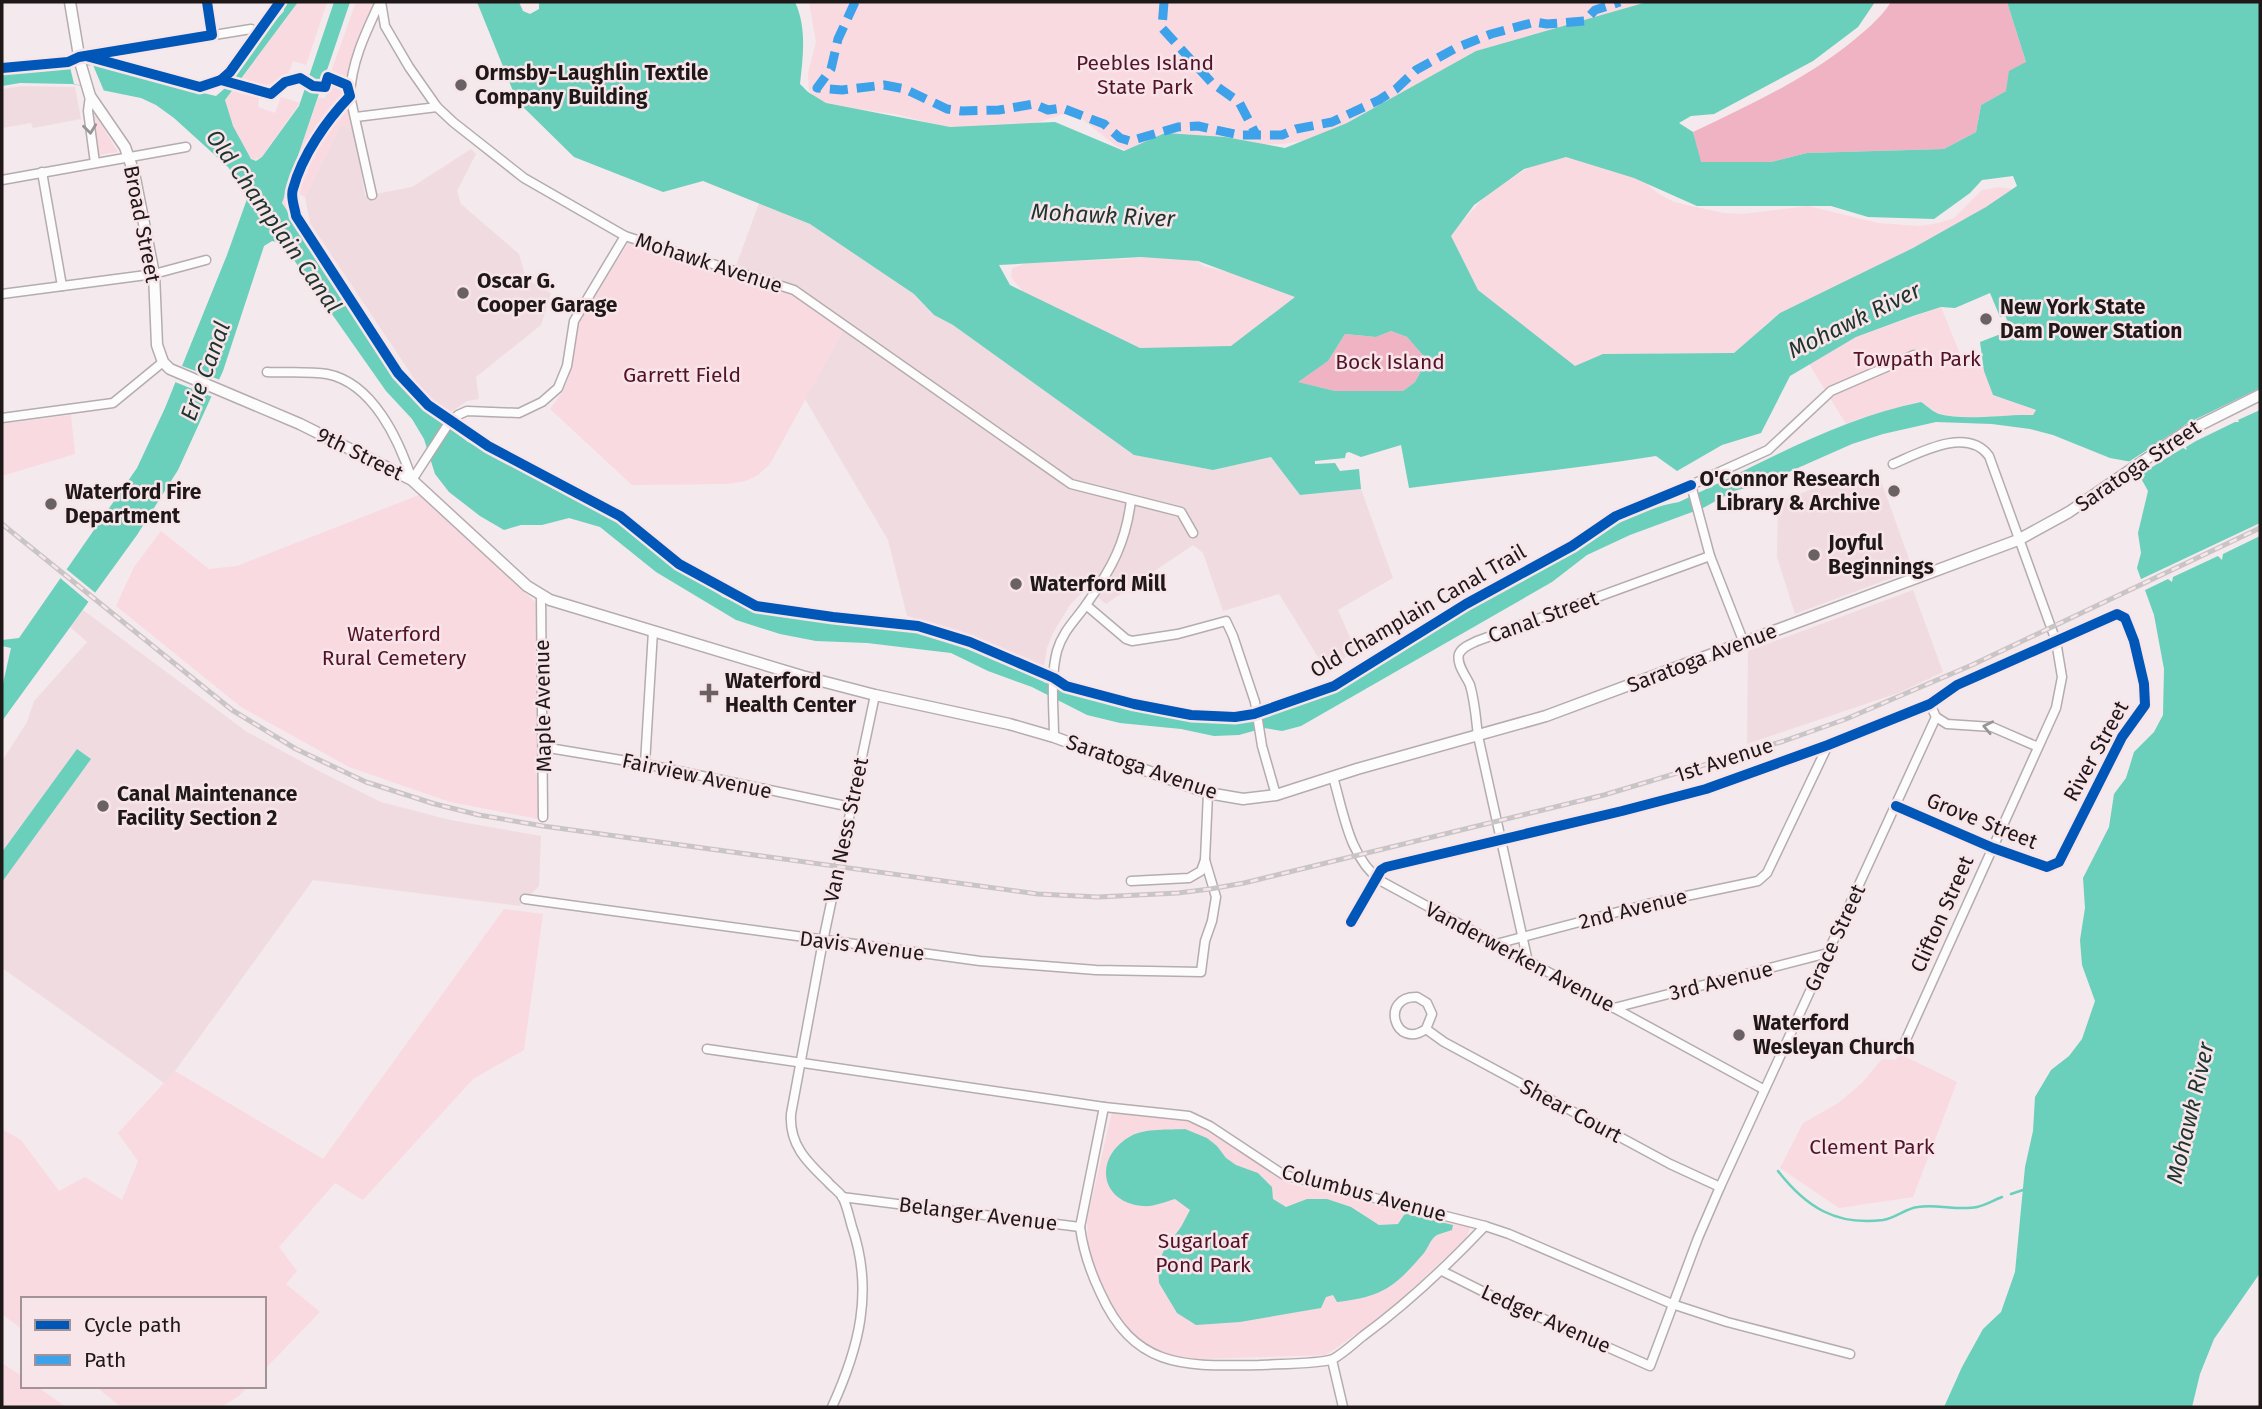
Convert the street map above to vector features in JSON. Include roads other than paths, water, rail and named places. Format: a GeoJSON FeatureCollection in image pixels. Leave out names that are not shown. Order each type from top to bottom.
{"type":"FeatureCollection","features":[{"type":"Feature","properties":{"kind":"main road","name":"Broad Street"},"geometry":{"type":"LineString","coordinates":[[70,2],[90,96],[129,157],[154,274],[157,345],[167,365]]}},
{"type":"Feature","properties":{"kind":"main road","name":"9th Street"},"geometry":{"type":"LineString","coordinates":[[167,365],[300,424],[412,480]]}},
{"type":"Feature","properties":{"kind":"main road","name":"Saratoga Street"},"geometry":{"type":"LineString","coordinates":[[2018,540],[2069,512],[2183,433],[2260,395]]}},
{"type":"Feature","properties":{"kind":"main road","name":"Saratoga Avenue"},"geometry":{"type":"LineString","coordinates":[[412,480],[527,586],[570,607],[802,676],[1001,722],[1054,737],[1208,793],[1243,799],[1276,794],[1579,705],[2018,540]]}},
{"type":"Feature","properties":{"kind":"street"},"geometry":{"type":"LineString","coordinates":[[207,2],[212,35]]}},
{"type":"Feature","properties":{"kind":"street"},"geometry":{"type":"LineString","coordinates":[[372,195],[350,96],[357,55],[380,2]]}},
{"type":"Feature","properties":{"kind":"street","name":"Mohawk Avenue"},"geometry":{"type":"LineString","coordinates":[[380,2],[385,26],[437,107],[491,154],[524,178],[625,236],[794,290],[1071,484],[1181,512],[1193,533]]}},
{"type":"Feature","properties":{"kind":"street"},"geometry":{"type":"LineString","coordinates":[[82,58],[251,29]]}},
{"type":"Feature","properties":{"kind":"street"},"geometry":{"type":"LineString","coordinates":[[82,58],[200,87],[214,81],[228,82]]}},
{"type":"Feature","properties":{"kind":"street","name":"Broad Street"},"geometry":{"type":"LineString","coordinates":[[90,96],[88,111],[95,163]]}},
{"type":"Feature","properties":{"kind":"street"},"geometry":{"type":"LineString","coordinates":[[356,117],[437,107]]}},
{"type":"Feature","properties":{"kind":"street"},"geometry":{"type":"LineString","coordinates":[[2,180],[186,147]]}},
{"type":"Feature","properties":{"kind":"street"},"geometry":{"type":"LineString","coordinates":[[43,173],[62,286]]}},
{"type":"Feature","properties":{"kind":"street"},"geometry":{"type":"LineString","coordinates":[[412,480],[449,423],[467,411],[519,413],[542,402],[558,388],[567,366],[574,321],[625,236]]}},
{"type":"Feature","properties":{"kind":"street"},"geometry":{"type":"LineString","coordinates":[[2,294],[154,274],[206,260]]}},
{"type":"Feature","properties":{"kind":"street"},"geometry":{"type":"LineString","coordinates":[[1744,643],[1710,556],[1692,488],[1768,450],[1831,391],[1914,355]]}},
{"type":"Feature","properties":{"kind":"street"},"geometry":{"type":"LineString","coordinates":[[2,418],[113,403],[167,365]]}},
{"type":"Feature","properties":{"kind":"street","name":"9th Street"},"geometry":{"type":"LineString","coordinates":[[267,372],[326,374],[351,383],[371,401],[383,419],[405,459],[412,480]]}},
{"type":"Feature","properties":{"kind":"street","name":"Clifton Street"},"geometry":{"type":"LineString","coordinates":[[1893,464],[1936,445],[1966,443],[1983,448],[1989,456],[2056,641],[2062,677],[2060,696],[1904,1044]]}},
{"type":"Feature","properties":{"kind":"street"},"geometry":{"type":"LineString","coordinates":[[1054,737],[1057,653],[1074,617],[1086,605],[1115,560],[1128,523],[1130,500]]}},
{"type":"Feature","properties":{"kind":"street","name":"Canal Street"},"geometry":{"type":"LineString","coordinates":[[1478,736],[1472,694],[1458,661],[1461,650],[1477,641],[1710,556]]}},
{"type":"Feature","properties":{"kind":"street","name":"Maple Avenue"},"geometry":{"type":"LineString","coordinates":[[541,595],[543,817]]}},
{"type":"Feature","properties":{"kind":"street"},"geometry":{"type":"LineString","coordinates":[[1086,605],[1126,639],[1132,641],[1178,634],[1226,621],[1256,709],[1259,731],[1276,794]]}},
{"type":"Feature","properties":{"kind":"street","name":"1st Avenue"},"geometry":{"type":"LineString","coordinates":[[1377,878],[1386,867],[1706,789],[1828,745],[1930,704],[1957,685],[2117,614]]}},
{"type":"Feature","properties":{"kind":"street","name":"River Street"},"geometry":{"type":"LineString","coordinates":[[2053,866],[2059,862],[2122,737],[2145,705],[2144,684],[2134,641],[2124,618],[2117,614]]}},
{"type":"Feature","properties":{"kind":"street"},"geometry":{"type":"LineString","coordinates":[[645,764],[653,631]]}},
{"type":"Feature","properties":{"kind":"street","name":"Van Ness Street"},"geometry":{"type":"LineString","coordinates":[[842,1197],[810,1165],[794,1142],[790,1127],[823,941],[875,695]]}},
{"type":"Feature","properties":{"kind":"street"},"geometry":{"type":"LineString","coordinates":[[1930,704],[1936,717],[1947,724],[1992,727],[2038,747]]}},
{"type":"Feature","properties":{"kind":"street","name":"Grace Street"},"geometry":{"type":"LineString","coordinates":[[1650,1366],[1672,1304],[1763,1089],[1936,717]]}},
{"type":"Feature","properties":{"kind":"street"},"geometry":{"type":"LineString","coordinates":[[1478,736],[1528,961]]}},
{"type":"Feature","properties":{"kind":"street","name":"2nd Avenue"},"geometry":{"type":"LineString","coordinates":[[1496,944],[1648,904],[1758,881],[1767,873],[1828,745]]}},
{"type":"Feature","properties":{"kind":"street","name":"Fairview Avenue"},"geometry":{"type":"LineString","coordinates":[[543,747],[645,764],[851,807]]}},
{"type":"Feature","properties":{"kind":"street","name":"Vanderwerken Avenue"},"geometry":{"type":"LineString","coordinates":[[1334,777],[1358,855],[1369,872],[1377,878],[1763,1089]]}},
{"type":"Feature","properties":{"kind":"street"},"geometry":{"type":"LineString","coordinates":[[1131,881],[1189,878],[1201,871],[1205,860],[1208,793]]}},
{"type":"Feature","properties":{"kind":"street","name":"Grove Street"},"geometry":{"type":"LineString","coordinates":[[1896,806],[1993,848],[2047,867],[2053,866]]}},
{"type":"Feature","properties":{"kind":"street","name":"Davis Avenue"},"geometry":{"type":"LineString","coordinates":[[525,899],[823,941],[1036,967],[1201,972],[1205,941],[1216,897],[1205,860]]}},
{"type":"Feature","properties":{"kind":"street"},"geometry":{"type":"LineString","coordinates":[[1352,922],[1377,878]]}},
{"type":"Feature","properties":{"kind":"street","name":"3rd Avenue"},"geometry":{"type":"LineString","coordinates":[[1614,1008],[1828,953]]}},
{"type":"Feature","properties":{"kind":"street","name":"Shear Court"},"geometry":{"type":"LineString","coordinates":[[1417,997],[1427,1003],[1432,1014],[1426,1029],[1413,1034],[1399,1028],[1394,1014],[1401,1001],[1417,997]]}},
{"type":"Feature","properties":{"kind":"street","name":"Shear Court"},"geometry":{"type":"LineString","coordinates":[[1426,1029],[1456,1049],[1670,1164],[1720,1187]]}},
{"type":"Feature","properties":{"kind":"street","name":"Columbus Avenue"},"geometry":{"type":"LineString","coordinates":[[707,1049],[1104,1107],[1189,1116],[1210,1126],[1284,1175],[1485,1226],[1672,1304],[1727,1322],[1850,1354]]}},
{"type":"Feature","properties":{"kind":"street"},"geometry":{"type":"LineString","coordinates":[[1080,1227],[1104,1107]]}},
{"type":"Feature","properties":{"kind":"street"},"geometry":{"type":"LineString","coordinates":[[832,1407],[845,1379],[864,1305],[859,1246],[842,1197]]}},
{"type":"Feature","properties":{"kind":"street","name":"Belanger Avenue"},"geometry":{"type":"LineString","coordinates":[[842,1197],[1080,1227],[1088,1266],[1105,1303],[1123,1331],[1135,1344],[1149,1353],[1181,1363],[1208,1366],[1332,1360]]}},
{"type":"Feature","properties":{"kind":"street"},"geometry":{"type":"LineString","coordinates":[[1343,1407],[1332,1360],[1386,1320],[1442,1271],[1485,1226]]}},
{"type":"Feature","properties":{"kind":"street","name":"Ledger Avenue"},"geometry":{"type":"LineString","coordinates":[[1442,1271],[1650,1366]]}},
{"type":"Feature","properties":{"kind":"water"},"geometry":{"type":"Polygon","coordinates":[[[288,2],[298,2],[225,100],[233,126],[251,159],[256,161],[262,157],[299,106],[334,2],[350,2],[282,203],[401,382],[423,408],[468,442],[617,518],[664,556],[723,597],[776,616],[911,631],[941,637],[976,648],[1036,673],[1045,683],[1047,681],[1093,698],[1169,716],[1220,719],[1280,710],[1330,692],[1627,519],[1679,502],[1797,445],[1858,420],[1921,402],[1937,413],[1949,416],[2033,415],[2036,410],[1993,395],[1984,371],[1980,342],[2011,330],[2005,315],[2000,317],[1990,293],[1955,308],[1941,307],[1856,337],[1790,376],[1761,433],[1722,445],[1677,471],[1656,456],[1409,488],[1401,445],[1361,457],[1349,452],[1345,458],[1315,461],[1315,464],[1335,463],[1340,471],[1359,469],[1361,489],[1300,495],[1271,457],[1213,470],[1134,455],[953,325],[934,315],[914,294],[810,224],[703,181],[663,192],[574,157],[517,101],[477,2],[519,2],[523,11],[530,14],[539,9],[539,2],[795,2],[803,32],[800,84],[826,103],[950,127],[1055,122],[1124,151],[1165,133],[1225,137],[1285,148],[1347,123],[1476,51],[1647,2],[1875,2],[1858,27],[1813,61],[1714,114],[1691,116],[1679,123],[1693,132],[1701,162],[1771,162],[1807,153],[1944,149],[1976,132],[1981,105],[2006,91],[2009,71],[2026,62],[2007,2],[2260,2],[2260,1273],[2214,1339],[2200,1374],[2192,1407],[1944,1407],[1983,1329],[2001,1312],[2015,1272],[2035,1097],[2051,1070],[2069,1056],[2082,1039],[2095,1001],[2082,965],[2080,940],[2085,908],[2083,878],[2109,827],[2114,794],[2126,778],[2134,752],[2154,732],[2163,715],[2164,669],[2154,615],[2137,568],[2141,553],[2138,533],[2148,491],[2132,462],[2110,458],[2053,435],[1992,424],[1936,422],[1852,444],[1764,483],[1734,491],[1703,508],[1630,535],[1587,555],[1552,582],[1301,726],[1282,731],[1264,728],[1239,735],[1214,736],[1181,729],[1120,723],[1087,715],[1032,687],[988,671],[951,653],[867,643],[816,641],[780,634],[736,620],[656,572],[600,527],[569,518],[504,530],[480,516],[449,492],[435,474],[424,439],[412,419],[386,391],[282,243],[272,241],[264,246],[223,371],[178,470],[137,535],[2,721],[2,688],[11,648],[2,646],[2,640],[19,638],[137,468],[165,408],[247,199],[228,167],[156,105],[141,98],[72,84],[20,83],[2,86],[2,74],[60,66],[104,65],[130,70],[216,96],[284,11],[283,8],[288,2]],[[1566,157],[1524,169],[1474,205],[1451,236],[1478,290],[1575,366],[1603,354],[1734,353],[1780,313],[1913,248],[1986,207],[2017,186],[2013,176],[1982,180],[1970,193],[1934,219],[1868,217],[1831,206],[1697,206],[1634,178],[1566,157]],[[1141,257],[999,265],[1010,285],[1140,348],[1231,346],[1295,297],[1198,261],[1141,257]],[[1391,331],[1376,337],[1345,334],[1328,361],[1298,382],[1335,391],[1403,391],[1415,382],[1427,360],[1407,337],[1391,331]]]}},
{"type":"Feature","properties":{"kind":"water"},"geometry":{"type":"Polygon","coordinates":[[[77,749],[91,759],[2,882],[2,852],[77,749]]]}},
{"type":"Feature","properties":{"kind":"water"},"geometry":{"type":"Polygon","coordinates":[[[1185,1129],[1207,1138],[1236,1165],[1258,1173],[1272,1187],[1273,1199],[1286,1207],[1307,1199],[1327,1199],[1351,1207],[1379,1225],[1398,1224],[1407,1214],[1453,1225],[1452,1230],[1435,1236],[1424,1253],[1396,1282],[1377,1293],[1337,1302],[1333,1295],[1326,1297],[1321,1308],[1240,1322],[1196,1325],[1177,1313],[1159,1283],[1158,1264],[1190,1210],[1175,1199],[1147,1206],[1128,1203],[1117,1196],[1106,1177],[1111,1155],[1131,1136],[1150,1131],[1185,1129]]]}},
{"type":"Feature","properties":{"kind":"waterway"},"geometry":{"type":"LineString","coordinates":[[1778,1171],[1811,1204],[1837,1217],[1851,1220],[1883,1220],[1918,1207],[1977,1207],[2002,1197]]}},
{"type":"Feature","properties":{"kind":"waterway"},"geometry":{"type":"LineString","coordinates":[[2011,1194],[2023,1190]]}},
{"type":"Feature","properties":{"kind":"railway"},"geometry":{"type":"LineString","coordinates":[[2,524],[232,710],[296,749],[366,782],[479,815],[543,826],[1038,894],[1098,897],[1178,893],[1244,883],[1604,795],[1784,741],[1846,719],[1972,665],[2260,528]]}},
{"type":"Feature","properties":{"kind":"place","name":"Ormsby-Laughlin Textile Company Building"},"geometry":{"type":"Point","coordinates":[461,85]}},
{"type":"Feature","properties":{"kind":"place","name":"Oscar G. Cooper Garage"},"geometry":{"type":"Point","coordinates":[463,293]}},
{"type":"Feature","properties":{"kind":"place","name":"New York State Dam Power Station"},"geometry":{"type":"Point","coordinates":[1986,319]}},
{"type":"Feature","properties":{"kind":"place","name":"O'Connor Research Library & Archive"},"geometry":{"type":"Point","coordinates":[1894,491]}},
{"type":"Feature","properties":{"kind":"place","name":"Waterford Fire Department"},"geometry":{"type":"Point","coordinates":[51,504]}},
{"type":"Feature","properties":{"kind":"place","name":"Joyful Beginnings"},"geometry":{"type":"Point","coordinates":[1814,555]}},
{"type":"Feature","properties":{"kind":"place","name":"Waterford Mill"},"geometry":{"type":"Point","coordinates":[1016,584]}},
{"type":"Feature","properties":{"kind":"place","name":"Waterford Health Center"},"geometry":{"type":"Point","coordinates":[709,693]}},
{"type":"Feature","properties":{"kind":"place","name":"Canal Maintenance Facility Section 2"},"geometry":{"type":"Point","coordinates":[103,806]}},
{"type":"Feature","properties":{"kind":"place","name":"Waterford Wesleyan Church"},"geometry":{"type":"Point","coordinates":[1739,1035]}},
{"type":"Feature","properties":{"kind":"park label","name":"Peebles Island State Park"},"geometry":{"type":"Point","coordinates":[1145,75]}},
{"type":"Feature","properties":{"kind":"park label","name":"Towpath Park"},"geometry":{"type":"Point","coordinates":[1917,359]}},
{"type":"Feature","properties":{"kind":"park label","name":"Bock Island"},"geometry":{"type":"Point","coordinates":[1390,362]}},
{"type":"Feature","properties":{"kind":"park label","name":"Garrett Field"},"geometry":{"type":"Point","coordinates":[682,375]}},
{"type":"Feature","properties":{"kind":"park label","name":"Waterford Rural Cemetery"},"geometry":{"type":"Point","coordinates":[394,646]}},
{"type":"Feature","properties":{"kind":"park label","name":"Clement Park"},"geometry":{"type":"Point","coordinates":[1872,1147]}},
{"type":"Feature","properties":{"kind":"park label","name":"Sugarloaf Pond Park"},"geometry":{"type":"Point","coordinates":[1203,1253]}},
{"type":"Feature","properties":{"kind":"water label","name":"Mohawk River"},"geometry":{"type":"Point","coordinates":[1103,215]}},
{"type":"Feature","properties":{"kind":"water label","name":"Old Champlain Canal"},"geometry":{"type":"Point","coordinates":[274,221]}},
{"type":"Feature","properties":{"kind":"water label","name":"Mohawk River"},"geometry":{"type":"Point","coordinates":[1854,320]}},
{"type":"Feature","properties":{"kind":"water label","name":"Erie Canal"},"geometry":{"type":"Point","coordinates":[205,371]}},
{"type":"Feature","properties":{"kind":"water label","name":"Mohawk River"},"geometry":{"type":"Point","coordinates":[2190,1113]}}]}
